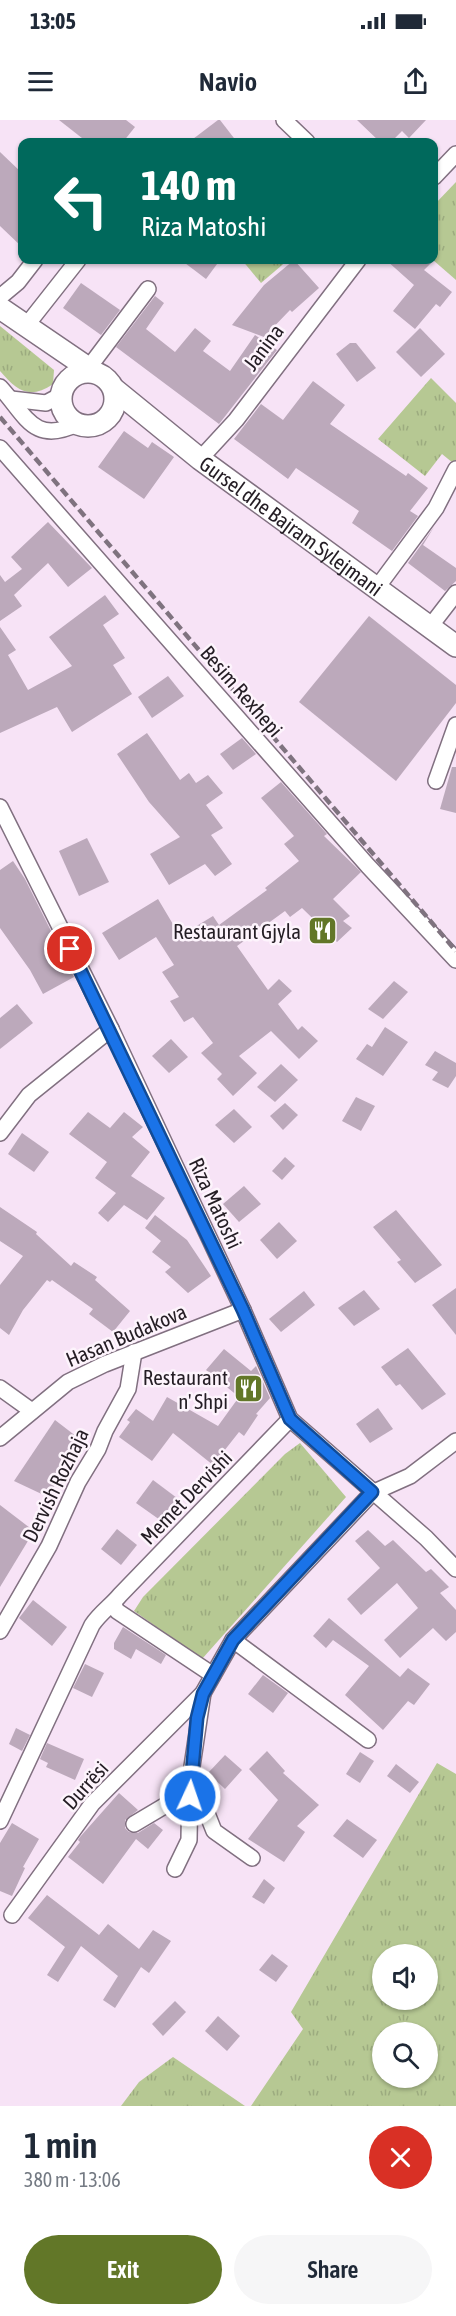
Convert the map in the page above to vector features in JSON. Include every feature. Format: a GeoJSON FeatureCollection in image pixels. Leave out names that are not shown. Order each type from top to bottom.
{"type":"FeatureCollection","features":[{"type":"Feature","properties":{"kind":"street"},"geometry":{"type":"LineString","coordinates":[[284,120],[303,138]]}},
{"type":"Feature","properties":{"kind":"street"},"geometry":{"type":"LineString","coordinates":[[438,173],[456,154]]}},
{"type":"Feature","properties":{"kind":"street"},"geometry":{"type":"LineString","coordinates":[[0,297],[18,282],[32,264]]}},
{"type":"Feature","properties":{"kind":"street"},"geometry":{"type":"LineString","coordinates":[[26,326],[75,264]]}},
{"type":"Feature","properties":{"kind":"street","name":"Janina"},"geometry":{"type":"LineString","coordinates":[[200,459],[236,420],[355,264]]}},
{"type":"Feature","properties":{"kind":"street"},"geometry":{"type":"LineString","coordinates":[[11,399],[46,403],[93,362],[148,289]]}},
{"type":"Feature","properties":{"kind":"street"},"geometry":{"type":"LineString","coordinates":[[0,308],[61,352],[77,378]]}},
{"type":"Feature","properties":{"kind":"street"},"geometry":{"type":"LineString","coordinates":[[77,378],[102,375],[114,389],[114,407],[103,422]]}},
{"type":"Feature","properties":{"kind":"street"},"geometry":{"type":"LineString","coordinates":[[77,378],[64,412],[77,424]]}},
{"type":"Feature","properties":{"kind":"street"},"geometry":{"type":"LineString","coordinates":[[0,387],[33,427],[40,430],[64,430],[77,424],[94,425],[103,422],[152,423]]}},
{"type":"Feature","properties":{"kind":"street","name":"Gursel dhe Bajram Sylejmani"},"geometry":{"type":"LineString","coordinates":[[114,389],[152,423],[456,646]]}},
{"type":"Feature","properties":{"kind":"street","name":"Besim Rexhepi"},"geometry":{"type":"LineString","coordinates":[[0,448],[368,866],[456,960]]}},
{"type":"Feature","properties":{"kind":"street"},"geometry":{"type":"LineString","coordinates":[[376,589],[436,508],[456,470]]}},
{"type":"Feature","properties":{"kind":"street"},"geometry":{"type":"LineString","coordinates":[[429,628],[456,593]]}},
{"type":"Feature","properties":{"kind":"street"},"geometry":{"type":"LineString","coordinates":[[436,781],[456,725]]}},
{"type":"Feature","properties":{"kind":"street","name":"Riza Matoshi"},"geometry":{"type":"LineString","coordinates":[[0,807],[111,1029],[243,1310],[290,1419],[426,1538],[456,1569]]}},
{"type":"Feature","properties":{"kind":"street"},"geometry":{"type":"LineString","coordinates":[[0,1133],[29,1095],[111,1029]]}},
{"type":"Feature","properties":{"kind":"street","name":"Hasan Budakova"},"geometry":{"type":"LineString","coordinates":[[0,1438],[68,1382],[135,1352],[243,1310]]}},
{"type":"Feature","properties":{"kind":"street","name":"Dervish Rozhaja"},"geometry":{"type":"LineString","coordinates":[[0,1630],[50,1546],[78,1482],[98,1449],[128,1389],[135,1352]]}},
{"type":"Feature","properties":{"kind":"street"},"geometry":{"type":"LineString","coordinates":[[0,1388],[32,1411]]}},
{"type":"Feature","properties":{"kind":"street","name":"Memet Dervishi"},"geometry":{"type":"LineString","coordinates":[[0,1821],[92,1625],[101,1612],[114,1605],[120,1595],[290,1419]]}},
{"type":"Feature","properties":{"kind":"street"},"geometry":{"type":"LineString","coordinates":[[372,1492],[410,1476],[456,1441]]}},
{"type":"Feature","properties":{"kind":"street","name":"Durrësi"},"geometry":{"type":"LineString","coordinates":[[12,1915],[92,1804],[203,1694],[233,1640],[372,1492]]}},
{"type":"Feature","properties":{"kind":"street"},"geometry":{"type":"LineString","coordinates":[[114,1605],[117,1611],[213,1675]]}},
{"type":"Feature","properties":{"kind":"street"},"geometry":{"type":"LineString","coordinates":[[233,1640],[368,1740]]}},
{"type":"Feature","properties":{"kind":"street","name":"Durrësi"},"geometry":{"type":"LineString","coordinates":[[175,1869],[189,1840],[191,1773],[203,1694]]}},
{"type":"Feature","properties":{"kind":"street"},"geometry":{"type":"LineString","coordinates":[[191,1773],[214,1831],[252,1858]]}},
{"type":"Feature","properties":{"kind":"street","name":"Durrësi"},"geometry":{"type":"LineString","coordinates":[[134,1824],[166,1805],[191,1773]]}},
{"type":"Feature","properties":{"kind":"green space"},"geometry":{"type":"Polygon","coordinates":[[[456,182],[456,280],[438,264],[438,201],[456,182]]]}},
{"type":"Feature","properties":{"kind":"green space"},"geometry":{"type":"Polygon","coordinates":[[[245,264],[283,264],[261,283],[245,264]]]}},
{"type":"Feature","properties":{"kind":"green space"},"geometry":{"type":"Polygon","coordinates":[[[0,326],[54,370],[53,384],[37,392],[31,392],[18,388],[6,378],[0,371],[0,326]]]}},
{"type":"Feature","properties":{"kind":"green space"},"geometry":{"type":"Polygon","coordinates":[[[431,378],[456,403],[456,460],[453,463],[442,454],[425,476],[378,439],[431,378]]]}},
{"type":"Feature","properties":{"kind":"green space"},"geometry":{"type":"Polygon","coordinates":[[[300,1443],[346,1497],[202,1659],[134,1611],[143,1597],[285,1454],[300,1443]]]}},
{"type":"Feature","properties":{"kind":"green space"},"geometry":{"type":"Polygon","coordinates":[[[437,1763],[456,1774],[456,2106],[251,2106],[303,2029],[291,2012],[437,1763]]]}},
{"type":"Feature","properties":{"kind":"green space"},"geometry":{"type":"Polygon","coordinates":[[[173,2057],[245,2106],[121,2106],[139,2082],[173,2057]]]}},
{"type":"Feature","properties":{"kind":"building"},"geometry":{"type":"Polygon","coordinates":[[[59,120],[126,120],[135,127],[126,138],[82,138],[59,120]]]}},
{"type":"Feature","properties":{"kind":"building"},"geometry":{"type":"Polygon","coordinates":[[[218,120],[234,138],[194,138],[218,120]]]}},
{"type":"Feature","properties":{"kind":"building"},"geometry":{"type":"Polygon","coordinates":[[[357,120],[426,120],[409,138],[402,131],[395,138],[376,138],[357,120]]]}},
{"type":"Feature","properties":{"kind":"building"},"geometry":{"type":"Polygon","coordinates":[[[0,152],[18,169],[18,243],[0,226],[0,152]]]}},
{"type":"Feature","properties":{"kind":"building"},"geometry":{"type":"Polygon","coordinates":[[[186,264],[217,264],[206,279],[186,264]]]}},
{"type":"Feature","properties":{"kind":"building"},"geometry":{"type":"Polygon","coordinates":[[[289,264],[298,264],[319,288],[292,312],[290,310],[264,337],[232,325],[264,285],[289,264]]]}},
{"type":"Feature","properties":{"kind":"building"},"geometry":{"type":"Polygon","coordinates":[[[390,264],[430,264],[424,270],[452,292],[440,307],[436,304],[415,329],[393,311],[414,285],[390,264]]]}},
{"type":"Feature","properties":{"kind":"building"},"geometry":{"type":"Polygon","coordinates":[[[81,283],[120,310],[101,335],[63,308],[81,283]]]}},
{"type":"Feature","properties":{"kind":"building"},"geometry":{"type":"Polygon","coordinates":[[[155,296],[164,303],[146,329],[175,352],[195,328],[211,341],[203,351],[230,371],[255,335],[277,350],[219,424],[116,347],[155,296]]]}},
{"type":"Feature","properties":{"kind":"building"},"geometry":{"type":"Polygon","coordinates":[[[420,328],[445,354],[421,377],[396,352],[420,328]]]}},
{"type":"Feature","properties":{"kind":"building"},"geometry":{"type":"Polygon","coordinates":[[[350,343],[356,343],[376,368],[357,382],[336,354],[350,343]]]}},
{"type":"Feature","properties":{"kind":"building"},"geometry":{"type":"Polygon","coordinates":[[[313,381],[345,405],[330,424],[406,476],[408,473],[428,488],[410,511],[418,516],[392,551],[352,523],[359,511],[296,468],[288,479],[234,439],[261,404],[283,420],[313,381]]]}},
{"type":"Feature","properties":{"kind":"building"},"geometry":{"type":"Polygon","coordinates":[[[124,431],[148,448],[152,442],[174,457],[144,499],[98,467],[124,431]]]}},
{"type":"Feature","properties":{"kind":"building"},"geometry":{"type":"Polygon","coordinates":[[[48,522],[92,568],[68,587],[48,563],[14,595],[22,606],[0,621],[0,575],[5,582],[22,569],[11,557],[48,522]]]}},
{"type":"Feature","properties":{"kind":"building"},"geometry":{"type":"Polygon","coordinates":[[[434,527],[423,545],[456,568],[456,581],[445,591],[408,563],[434,527]]]}},
{"type":"Feature","properties":{"kind":"building"},"geometry":{"type":"Polygon","coordinates":[[[105,595],[119,614],[103,625],[125,658],[113,665],[132,694],[72,732],[57,707],[0,733],[0,627],[16,650],[8,655],[28,690],[72,666],[49,637],[105,595]]]}},
{"type":"Feature","properties":{"kind":"building"},"geometry":{"type":"Polygon","coordinates":[[[369,616],[456,685],[456,703],[396,781],[299,702],[369,616]]]}},
{"type":"Feature","properties":{"kind":"building"},"geometry":{"type":"Polygon","coordinates":[[[168,676],[184,696],[152,718],[138,697],[168,676]]]}},
{"type":"Feature","properties":{"kind":"building"},"geometry":{"type":"Polygon","coordinates":[[[147,733],[180,780],[189,773],[196,783],[208,775],[223,793],[206,805],[223,828],[211,835],[232,864],[215,876],[205,864],[169,885],[150,854],[180,837],[149,802],[117,754],[147,733]]]}},
{"type":"Feature","properties":{"kind":"building"},"geometry":{"type":"Polygon","coordinates":[[[242,738],[256,754],[233,770],[220,754],[242,738]]]}},
{"type":"Feature","properties":{"kind":"building"},"geometry":{"type":"Polygon","coordinates":[[[452,767],[456,767],[456,813],[440,809],[452,767]]]}},
{"type":"Feature","properties":{"kind":"building"},"geometry":{"type":"Polygon","coordinates":[[[281,782],[327,834],[324,836],[361,872],[333,899],[350,916],[343,921],[352,928],[337,942],[302,908],[290,917],[285,911],[237,946],[268,990],[279,979],[292,991],[278,1004],[298,1030],[302,1026],[318,1041],[299,1059],[271,1031],[239,1056],[257,1073],[233,1096],[217,1079],[222,1074],[201,1053],[213,1043],[193,1017],[184,1022],[170,1001],[179,997],[162,972],[174,965],[156,937],[119,960],[102,933],[158,899],[180,936],[213,916],[219,925],[267,890],[265,888],[299,861],[284,844],[294,836],[261,798],[281,782]]]}},
{"type":"Feature","properties":{"kind":"building"},"geometry":{"type":"Polygon","coordinates":[[[87,838],[109,882],[79,896],[59,851],[87,838]]]}},
{"type":"Feature","properties":{"kind":"building"},"geometry":{"type":"Polygon","coordinates":[[[13,861],[25,879],[74,977],[43,994],[30,970],[0,928],[0,870],[13,861]]]}},
{"type":"Feature","properties":{"kind":"building"},"geometry":{"type":"Polygon","coordinates":[[[394,981],[408,992],[383,1019],[368,1009],[394,981]]]}},
{"type":"Feature","properties":{"kind":"building"},"geometry":{"type":"Polygon","coordinates":[[[17,1004],[33,1023],[0,1049],[0,1018],[17,1004]]]}},
{"type":"Feature","properties":{"kind":"building"},"geometry":{"type":"Polygon","coordinates":[[[385,1027],[408,1042],[383,1076],[356,1059],[367,1044],[372,1047],[385,1027]]]}},
{"type":"Feature","properties":{"kind":"building"},"geometry":{"type":"Polygon","coordinates":[[[171,1039],[188,1057],[169,1073],[152,1056],[171,1039]]]}},
{"type":"Feature","properties":{"kind":"building"},"geometry":{"type":"Polygon","coordinates":[[[435,1051],[456,1063],[456,1076],[448,1088],[432,1080],[438,1072],[425,1065],[435,1051]]]}},
{"type":"Feature","properties":{"kind":"building"},"geometry":{"type":"Polygon","coordinates":[[[281,1064],[298,1080],[275,1102],[257,1087],[281,1064]]]}},
{"type":"Feature","properties":{"kind":"building"},"geometry":{"type":"Polygon","coordinates":[[[356,1097],[375,1106],[361,1131],[342,1121],[356,1097]]]}},
{"type":"Feature","properties":{"kind":"building"},"geometry":{"type":"Polygon","coordinates":[[[285,1103],[298,1115],[283,1130],[270,1116],[285,1103]]]}},
{"type":"Feature","properties":{"kind":"building"},"geometry":{"type":"Polygon","coordinates":[[[234,1109],[252,1127],[234,1143],[215,1125],[234,1109]]]}},
{"type":"Feature","properties":{"kind":"building"},"geometry":{"type":"Polygon","coordinates":[[[88,1112],[110,1128],[124,1112],[143,1127],[132,1137],[150,1152],[131,1176],[165,1198],[147,1220],[124,1205],[108,1222],[98,1213],[116,1193],[95,1178],[107,1162],[69,1134],[88,1112]]]}},
{"type":"Feature","properties":{"kind":"building"},"geometry":{"type":"Polygon","coordinates":[[[22,1133],[49,1152],[34,1172],[8,1154],[22,1133]]]}},
{"type":"Feature","properties":{"kind":"building"},"geometry":{"type":"Polygon","coordinates":[[[285,1157],[295,1166],[282,1180],[272,1171],[285,1157]]]}},
{"type":"Feature","properties":{"kind":"building"},"geometry":{"type":"Polygon","coordinates":[[[244,1186],[261,1204],[239,1222],[223,1204],[244,1186]]]}},
{"type":"Feature","properties":{"kind":"building"},"geometry":{"type":"Polygon","coordinates":[[[0,1207],[37,1232],[36,1234],[71,1266],[74,1262],[97,1277],[95,1280],[130,1311],[113,1332],[89,1314],[93,1309],[52,1280],[50,1282],[47,1280],[23,1310],[9,1335],[0,1328],[0,1285],[23,1256],[0,1241],[0,1207]]]}},
{"type":"Feature","properties":{"kind":"building"},"geometry":{"type":"Polygon","coordinates":[[[396,1210],[442,1265],[415,1283],[397,1262],[401,1260],[373,1227],[396,1210]]]}},
{"type":"Feature","properties":{"kind":"building"},"geometry":{"type":"Polygon","coordinates":[[[155,1215],[187,1240],[211,1276],[188,1293],[165,1272],[171,1267],[152,1252],[161,1241],[145,1228],[155,1215]]]}},
{"type":"Feature","properties":{"kind":"building"},"geometry":{"type":"Polygon","coordinates":[[[279,1222],[297,1241],[277,1259],[260,1240],[279,1222]]]}},
{"type":"Feature","properties":{"kind":"building"},"geometry":{"type":"Polygon","coordinates":[[[456,1288],[456,1335],[432,1305],[456,1288]]]}},
{"type":"Feature","properties":{"kind":"building"},"geometry":{"type":"Polygon","coordinates":[[[364,1290],[380,1309],[354,1326],[338,1308],[364,1290]]]}},
{"type":"Feature","properties":{"kind":"building"},"geometry":{"type":"Polygon","coordinates":[[[304,1291],[315,1305],[281,1332],[269,1319],[304,1291]]]}},
{"type":"Feature","properties":{"kind":"building"},"geometry":{"type":"Polygon","coordinates":[[[408,1348],[446,1394],[422,1410],[400,1384],[396,1386],[381,1367],[408,1348]]]}},
{"type":"Feature","properties":{"kind":"building"},"geometry":{"type":"Polygon","coordinates":[[[224,1349],[251,1371],[256,1366],[270,1398],[256,1414],[258,1415],[244,1436],[239,1432],[213,1465],[173,1433],[152,1461],[119,1437],[130,1422],[127,1420],[136,1409],[153,1421],[167,1397],[218,1426],[239,1397],[206,1370],[224,1349]]]}},
{"type":"Feature","properties":{"kind":"building"},"geometry":{"type":"Polygon","coordinates":[[[378,1408],[393,1429],[370,1443],[356,1424],[378,1408]]]}},
{"type":"Feature","properties":{"kind":"building"},"geometry":{"type":"Polygon","coordinates":[[[55,1420],[81,1440],[48,1497],[14,1481],[55,1420]]]}},
{"type":"Feature","properties":{"kind":"building"},"geometry":{"type":"Polygon","coordinates":[[[153,1480],[177,1498],[160,1520],[136,1503],[153,1480]]]}},
{"type":"Feature","properties":{"kind":"building"},"geometry":{"type":"Polygon","coordinates":[[[0,1505],[34,1531],[0,1587],[0,1505]]]}},
{"type":"Feature","properties":{"kind":"building"},"geometry":{"type":"Polygon","coordinates":[[[117,1529],[137,1545],[121,1565],[101,1549],[117,1529]]]}},
{"type":"Feature","properties":{"kind":"building"},"geometry":{"type":"Polygon","coordinates":[[[368,1530],[385,1546],[393,1540],[426,1572],[431,1569],[449,1587],[440,1593],[456,1610],[456,1632],[446,1641],[433,1628],[400,1658],[384,1640],[418,1608],[397,1583],[361,1615],[347,1599],[380,1568],[355,1541],[368,1530]]]}},
{"type":"Feature","properties":{"kind":"building"},"geometry":{"type":"Polygon","coordinates":[[[33,1600],[67,1627],[52,1646],[19,1618],[33,1600]]]}},
{"type":"Feature","properties":{"kind":"building"},"geometry":{"type":"Polygon","coordinates":[[[329,1618],[400,1677],[408,1668],[430,1684],[414,1705],[408,1701],[383,1730],[345,1695],[369,1666],[333,1640],[326,1648],[313,1636],[329,1618]]]}},
{"type":"Feature","properties":{"kind":"building"},"geometry":{"type":"Polygon","coordinates":[[[123,1627],[166,1655],[161,1664],[136,1649],[131,1659],[114,1649],[114,1643],[123,1627]]]}},
{"type":"Feature","properties":{"kind":"building"},"geometry":{"type":"Polygon","coordinates":[[[85,1664],[104,1673],[92,1697],[73,1688],[85,1664]]]}},
{"type":"Feature","properties":{"kind":"building"},"geometry":{"type":"Polygon","coordinates":[[[263,1675],[288,1693],[273,1713],[248,1694],[263,1675]]]}},
{"type":"Feature","properties":{"kind":"building"},"geometry":{"type":"Polygon","coordinates":[[[16,1728],[30,1735],[22,1751],[9,1744],[16,1728]]]}},
{"type":"Feature","properties":{"kind":"building"},"geometry":{"type":"Polygon","coordinates":[[[47,1743],[84,1759],[75,1780],[46,1767],[48,1763],[40,1759],[47,1743]]]}},
{"type":"Feature","properties":{"kind":"building"},"geometry":{"type":"Polygon","coordinates":[[[267,1751],[285,1771],[283,1773],[319,1805],[297,1826],[305,1832],[284,1862],[248,1839],[278,1800],[249,1769],[267,1751]]]}},
{"type":"Feature","properties":{"kind":"building"},"geometry":{"type":"Polygon","coordinates":[[[360,1752],[374,1761],[360,1783],[346,1774],[360,1752]]]}},
{"type":"Feature","properties":{"kind":"building"},"geometry":{"type":"Polygon","coordinates":[[[225,1755],[242,1770],[225,1789],[208,1773],[225,1755]]]}},
{"type":"Feature","properties":{"kind":"building"},"geometry":{"type":"Polygon","coordinates":[[[396,1764],[419,1782],[410,1793],[387,1776],[396,1764]]]}},
{"type":"Feature","properties":{"kind":"building"},"geometry":{"type":"Polygon","coordinates":[[[119,1793],[138,1810],[125,1820],[125,1828],[129,1832],[138,1833],[154,1823],[163,1830],[148,1849],[136,1839],[103,1884],[68,1857],[80,1842],[78,1840],[80,1837],[119,1793]]]}},
{"type":"Feature","properties":{"kind":"building"},"geometry":{"type":"Polygon","coordinates":[[[347,1819],[377,1840],[363,1858],[333,1836],[347,1819]]]}},
{"type":"Feature","properties":{"kind":"building"},"geometry":{"type":"Polygon","coordinates":[[[12,1823],[39,1839],[23,1867],[25,1868],[12,1896],[0,1891],[0,1843],[12,1823]]]}},
{"type":"Feature","properties":{"kind":"building"},"geometry":{"type":"Polygon","coordinates":[[[264,1879],[275,1888],[264,1904],[252,1897],[264,1879]]]}},
{"type":"Feature","properties":{"kind":"building"},"geometry":{"type":"Polygon","coordinates":[[[47,1895],[99,1935],[108,1924],[139,1949],[153,1930],[171,1941],[149,1973],[141,1967],[115,2008],[103,2000],[118,1976],[81,1946],[58,1982],[47,1975],[65,1947],[28,1918],[47,1895]]]}},
{"type":"Feature","properties":{"kind":"building"},"geometry":{"type":"Polygon","coordinates":[[[272,1954],[288,1966],[276,1982],[259,1970],[272,1954]]]}},
{"type":"Feature","properties":{"kind":"building"},"geometry":{"type":"Polygon","coordinates":[[[175,2001],[186,2012],[163,2036],[152,2024],[175,2001]]]}},
{"type":"Feature","properties":{"kind":"building"},"geometry":{"type":"Polygon","coordinates":[[[218,2016],[240,2036],[227,2051],[205,2031],[218,2016]]]}},
{"type":"Feature","properties":{"kind":"railway"},"geometry":{"type":"LineString","coordinates":[[0,417],[456,951]]}},
{"type":"Feature","properties":{"kind":"place","name":"Restaurant Gjyla"},"geometry":{"type":"Point","coordinates":[322,931]}},
{"type":"Feature","properties":{"kind":"place","name":"Restaurant n' Shpi"},"geometry":{"type":"Point","coordinates":[249,1389]}},
{"type":"Feature","properties":{"kind":"route"},"geometry":{"type":"LineString","coordinates":[[70,949],[111,1029],[243,1310],[290,1419],[372,1492],[233,1640],[203,1694],[197,1718],[190,1796]]}}]}
